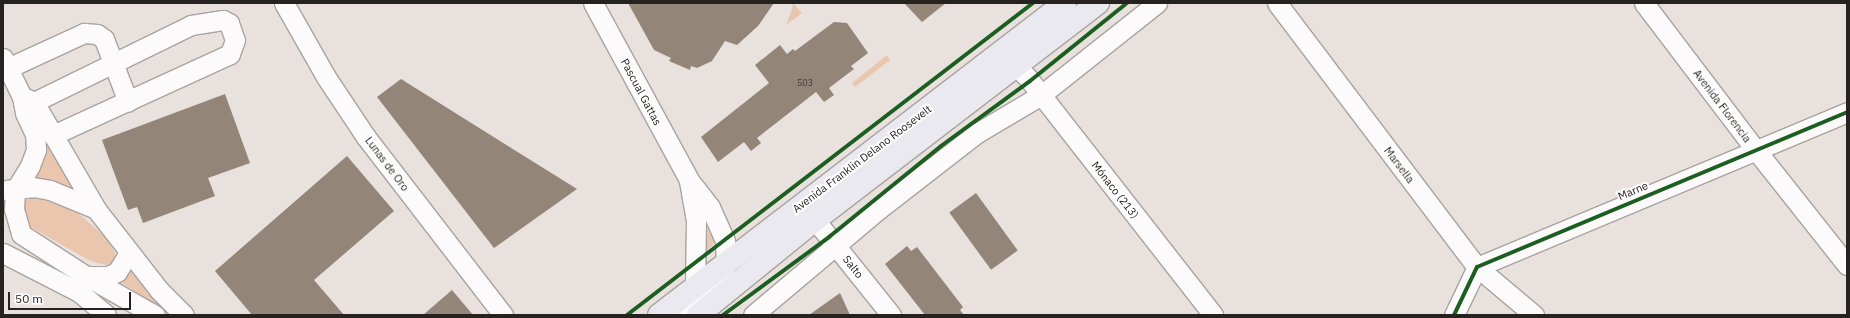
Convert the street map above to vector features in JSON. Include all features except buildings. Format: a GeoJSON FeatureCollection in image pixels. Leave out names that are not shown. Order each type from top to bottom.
{"type":"FeatureCollection","features":[{"type":"Feature","properties":{"kind":"main road","name":"Avenida Franklin Delano Roosevelt"},"geometry":{"type":"LineString","coordinates":[[659,315],[1065,3]]}},
{"type":"Feature","properties":{"kind":"main road","name":"Avenida Franklin Delano Roosevelt"},"geometry":{"type":"LineString","coordinates":[[698,315],[815,220],[1098,3]]}},
{"type":"Feature","properties":{"kind":"street","name":"Lunas de Oro"},"geometry":{"type":"LineString","coordinates":[[284,3],[326,77],[366,137],[503,315]]}},
{"type":"Feature","properties":{"kind":"street","name":"Pascual Gattas"},"geometry":{"type":"LineString","coordinates":[[593,3],[689,180],[703,195],[725,240],[726,264],[717,288],[685,315]]}},
{"type":"Feature","properties":{"kind":"street"},"geometry":{"type":"LineString","coordinates":[[753,315],[837,246],[879,209],[977,133],[1041,95],[1157,3]]}},
{"type":"Feature","properties":{"kind":"street","name":"Marsella"},"geometry":{"type":"LineString","coordinates":[[1277,3],[1477,267],[1534,315]]}},
{"type":"Feature","properties":{"kind":"street","name":"Avenida Florencia"},"geometry":{"type":"LineString","coordinates":[[1644,3],[1755,149],[1847,265]]}},
{"type":"Feature","properties":{"kind":"street"},"geometry":{"type":"LineString","coordinates":[[28,100],[191,26],[223,20],[230,23],[235,40],[230,54],[128,102],[53,135]]}},
{"type":"Feature","properties":{"kind":"street"},"geometry":{"type":"LineString","coordinates":[[128,102],[104,39],[97,34],[84,33],[5,63],[28,100],[53,135],[96,209],[129,253],[184,315]]}},
{"type":"Feature","properties":{"kind":"street","name":"Mónaco (213)"},"geometry":{"type":"LineString","coordinates":[[1016,66],[1041,95],[1213,315]]}},
{"type":"Feature","properties":{"kind":"street"},"geometry":{"type":"LineString","coordinates":[[9,190],[30,166],[36,150],[36,134],[25,113],[28,100]]}},
{"type":"Feature","properties":{"kind":"street","name":"Marne"},"geometry":{"type":"LineString","coordinates":[[1477,267],[1755,149],[1847,112]]}},
{"type":"Feature","properties":{"kind":"street","name":"Pascual Gattas"},"geometry":{"type":"LineString","coordinates":[[689,180],[696,221],[695,287]]}},
{"type":"Feature","properties":{"kind":"street"},"geometry":{"type":"LineString","coordinates":[[9,190],[33,187],[50,190],[96,209]]}},
{"type":"Feature","properties":{"kind":"street"},"geometry":{"type":"LineString","coordinates":[[9,190],[21,234]]}},
{"type":"Feature","properties":{"kind":"street","name":"Salto"},"geometry":{"type":"LineString","coordinates":[[815,220],[891,315]]}},
{"type":"Feature","properties":{"kind":"street"},"geometry":{"type":"LineString","coordinates":[[3,225],[21,234],[82,284],[106,315]]}},
{"type":"Feature","properties":{"kind":"street"},"geometry":{"type":"LineString","coordinates":[[3,253],[155,315]]}},
{"type":"Feature","properties":{"kind":"street"},"geometry":{"type":"LineString","coordinates":[[82,284],[117,272],[129,253]]}},
{"type":"Feature","properties":{"kind":"street"},"geometry":{"type":"LineString","coordinates":[[1454,315],[1477,267]]}},
{"type":"Feature","properties":{"kind":"shaded area"},"geometry":{"type":"Polygon","coordinates":[[[793,3],[802,13],[786,25],[792,9],[793,3]]]}},
{"type":"Feature","properties":{"kind":"shaded area"},"geometry":{"type":"Polygon","coordinates":[[[887,55],[890,60],[855,87],[852,83],[887,55]]]}},
{"type":"Feature","properties":{"kind":"shaded area"},"geometry":{"type":"Polygon","coordinates":[[[42,133],[74,190],[57,182],[30,180],[42,133]]]}},
{"type":"Feature","properties":{"kind":"shaded area"},"geometry":{"type":"Polygon","coordinates":[[[33,196],[65,202],[108,239],[117,258],[110,266],[90,261],[26,224],[22,203],[33,196]]]}},
{"type":"Feature","properties":{"kind":"shaded area"},"geometry":{"type":"Polygon","coordinates":[[[704,222],[715,243],[702,254],[704,222]]]}},
{"type":"Feature","properties":{"kind":"shaded area"},"geometry":{"type":"Polygon","coordinates":[[[130,267],[172,315],[119,281],[125,277],[130,267]]]}},
{"type":"Feature","properties":{"kind":"cycle path"},"geometry":{"type":"LineString","coordinates":[[627,315],[1033,3]]}},
{"type":"Feature","properties":{"kind":"cycle path"},"geometry":{"type":"LineString","coordinates":[[723,315],[829,237],[941,146],[1030,81],[1127,3]]}},
{"type":"Feature","properties":{"kind":"cycle path"},"geometry":{"type":"LineString","coordinates":[[1454,315],[1477,267],[1847,112]]}}]}
